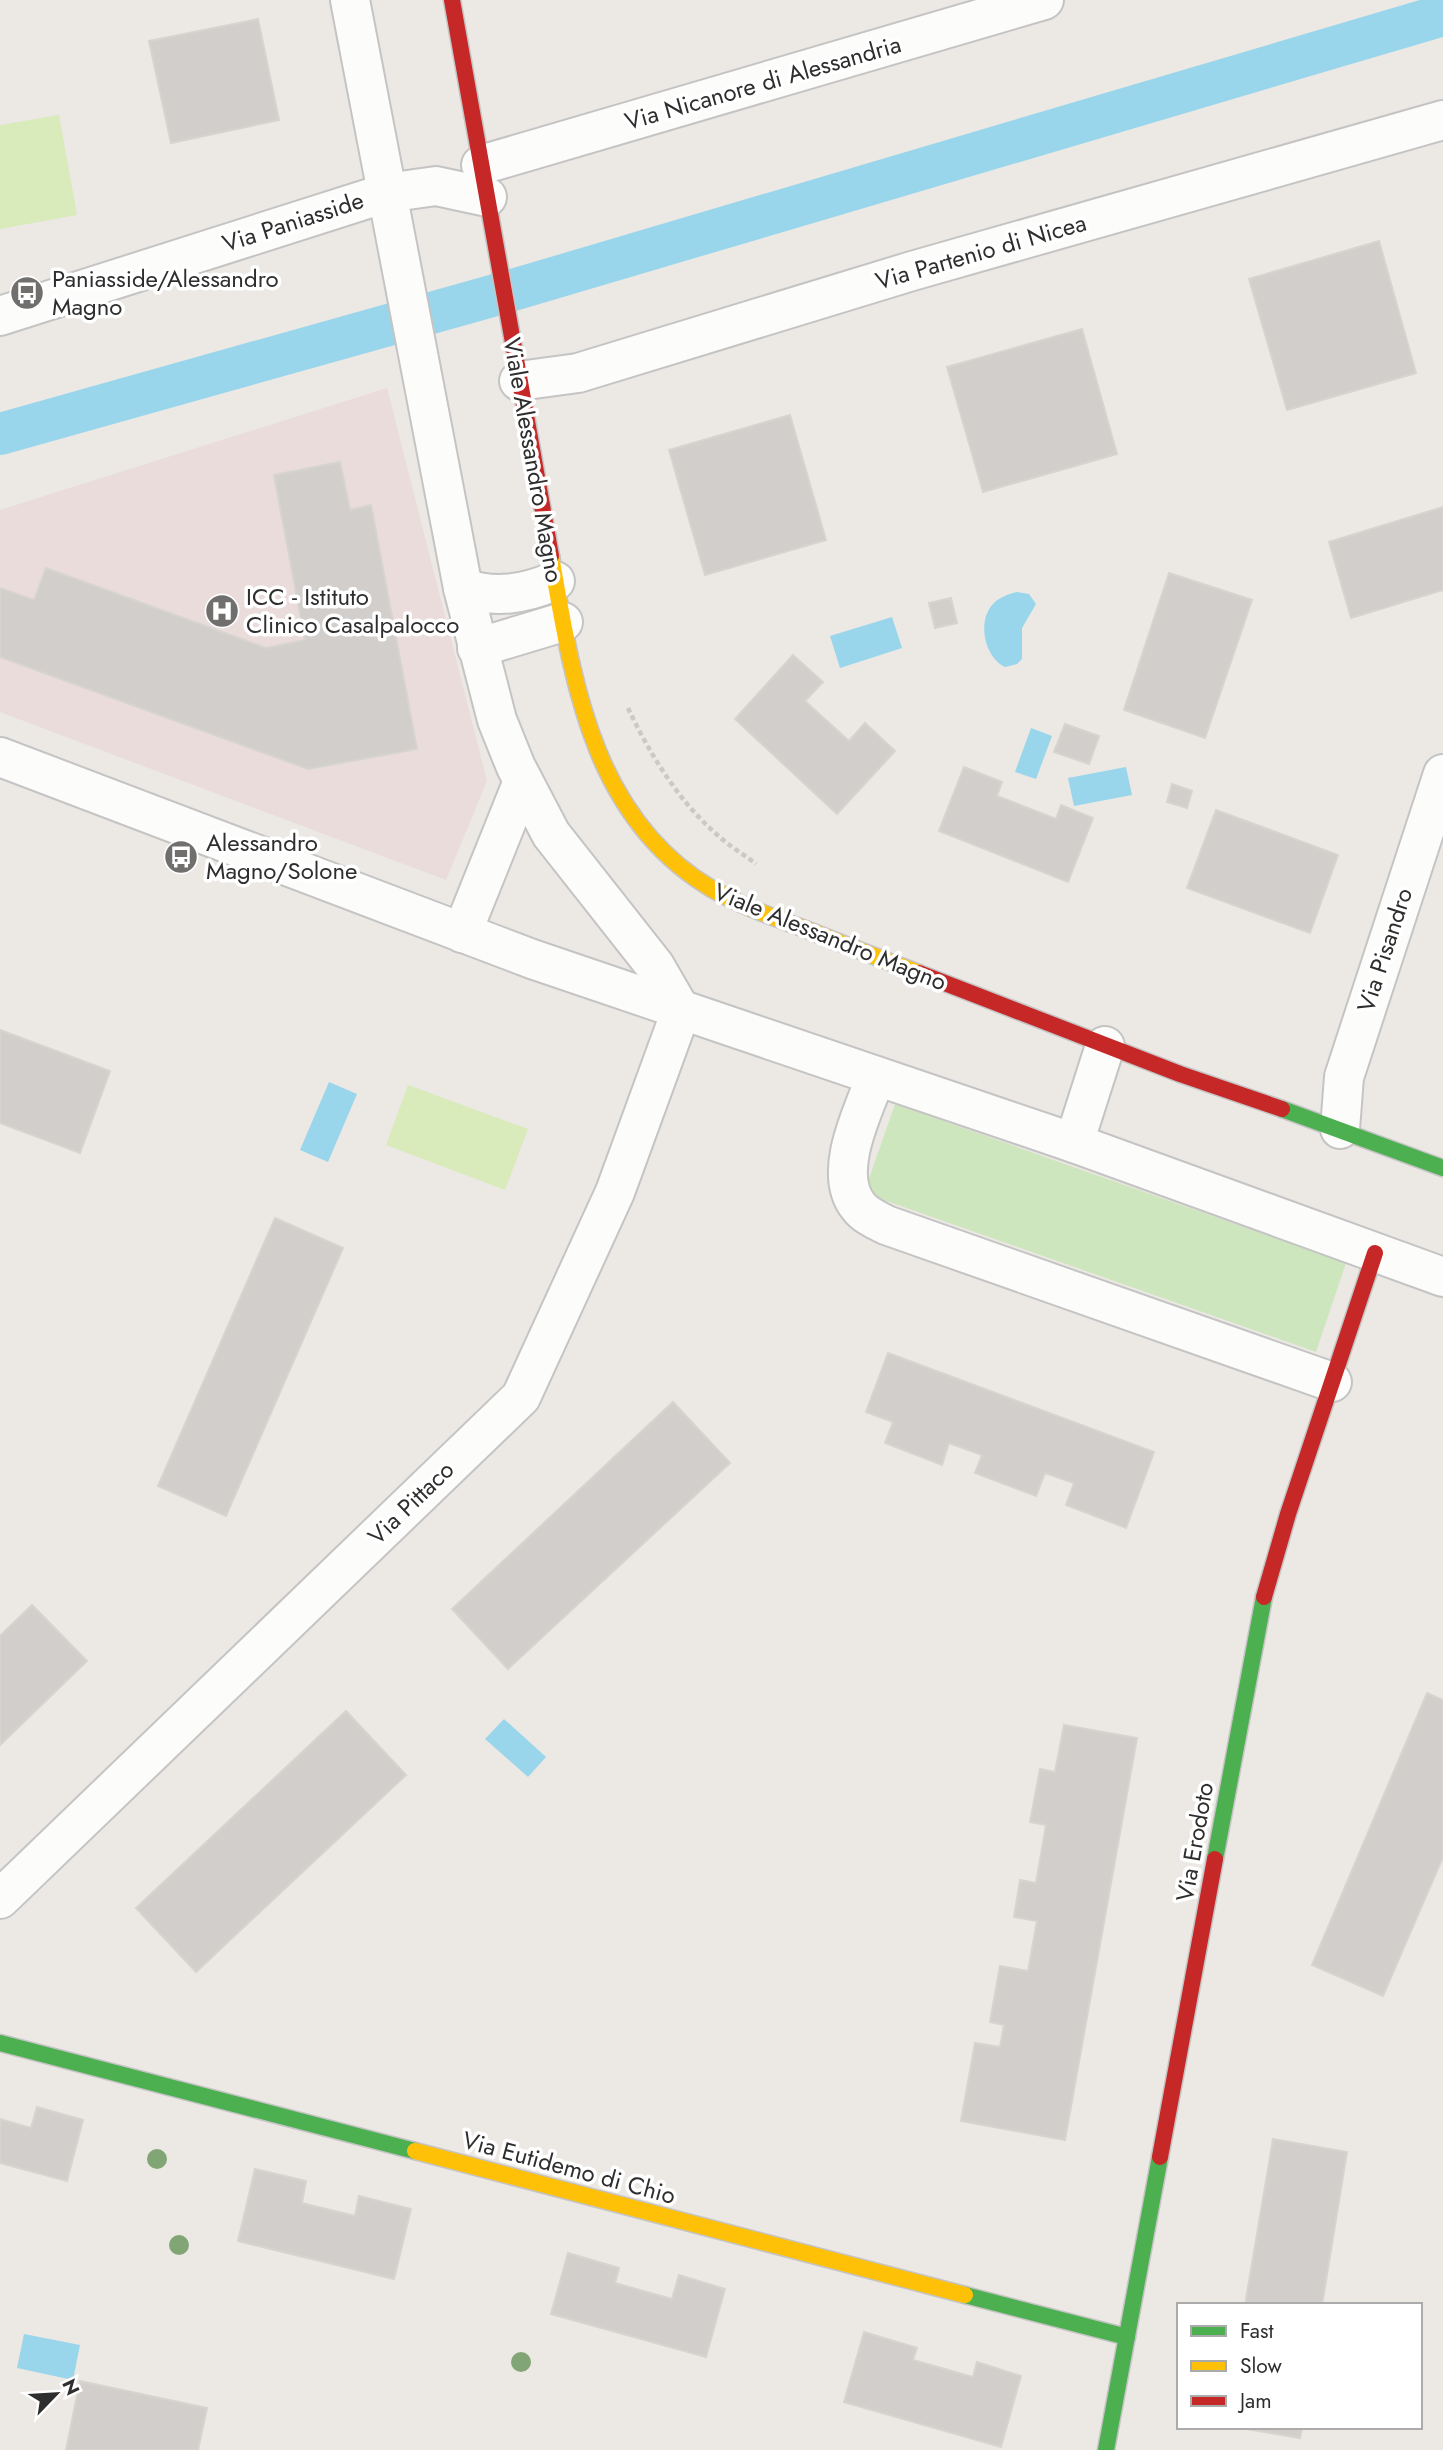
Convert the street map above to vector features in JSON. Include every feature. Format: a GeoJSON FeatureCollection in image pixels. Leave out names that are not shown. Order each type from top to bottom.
{"type":"FeatureCollection","features":[{"type":"Feature","properties":{"kind":"street"},"geometry":{"type":"LineString","coordinates":[[350,0],[463,588],[497,720],[523,782],[557,842],[649,958],[681,1011]]}},
{"type":"Feature","properties":{"kind":"street","name":"Viale Alessandro Magno"},"geometry":{"type":"LineString","coordinates":[[452,0],[563,622],[583,709],[609,776],[642,830],[656,846],[703,885],[764,915],[1105,1046],[1443,1168]]}},
{"type":"Feature","properties":{"kind":"street","name":"Via Nicanore di Alessandria"},"geometry":{"type":"LineString","coordinates":[[484,181],[1044,0]]}},
{"type":"Feature","properties":{"kind":"street","name":"Via Partenio di Nicea"},"geometry":{"type":"LineString","coordinates":[[515,363],[578,373],[912,271],[1443,120]]}},
{"type":"Feature","properties":{"kind":"street","name":"Via Paniasside"},"geometry":{"type":"LineString","coordinates":[[0,316],[386,193],[484,181]]}},
{"type":"Feature","properties":{"kind":"street"},"geometry":{"type":"LineString","coordinates":[[463,588],[478,593],[509,595],[555,581]]}},
{"type":"Feature","properties":{"kind":"street"},"geometry":{"type":"LineString","coordinates":[[477,648],[563,622]]}},
{"type":"Feature","properties":{"kind":"street"},"geometry":{"type":"LineString","coordinates":[[0,757],[462,933],[681,1011],[1074,1143],[1443,1277]]}},
{"type":"Feature","properties":{"kind":"street","name":"Via Pisandro"},"geometry":{"type":"LineString","coordinates":[[1340,1129],[1344,1077],[1443,774]]}},
{"type":"Feature","properties":{"kind":"street"},"geometry":{"type":"LineString","coordinates":[[462,933],[523,782]]}},
{"type":"Feature","properties":{"kind":"street","name":"Via Pittaco"},"geometry":{"type":"LineString","coordinates":[[0,1899],[521,1397],[615,1192],[681,1011]]}},
{"type":"Feature","properties":{"kind":"street"},"geometry":{"type":"LineString","coordinates":[[1074,1143],[1105,1046]]}},
{"type":"Feature","properties":{"kind":"street"},"geometry":{"type":"LineString","coordinates":[[876,1077],[856,1129],[848,1168],[853,1198],[867,1215],[886,1225],[1332,1382]]}},
{"type":"Feature","properties":{"kind":"street","name":"Via Erodoto"},"geometry":{"type":"LineString","coordinates":[[1106,2450],[1264,1599],[1284,1524],[1375,1253]]}},
{"type":"Feature","properties":{"kind":"street","name":"Via Eutidemo di Chio"},"geometry":{"type":"LineString","coordinates":[[0,2043],[1127,2337]]}},
{"type":"Feature","properties":{"kind":"path"},"geometry":{"type":"LineString","coordinates":[[625,699],[644,743],[678,792],[720,838],[761,867]]}},
{"type":"Feature","properties":{"kind":"shaded area","name":"ICC - Istituto Clinico Casalpalocco"},"geometry":{"type":"Polygon","coordinates":[[[387,388],[487,781],[446,880],[0,712],[0,510],[387,388]]]}},
{"type":"Feature","properties":{"kind":"green space"},"geometry":{"type":"Polygon","coordinates":[[[59,115],[77,215],[0,229],[0,125],[59,115]]]}},
{"type":"Feature","properties":{"kind":"green space"},"geometry":{"type":"Polygon","coordinates":[[[408,1085],[528,1129],[505,1190],[386,1145],[408,1085]]]}},
{"type":"Feature","properties":{"kind":"green space"},"geometry":{"type":"Polygon","coordinates":[[[895,1104],[1346,1263],[1316,1352],[864,1193],[895,1104]]]}},
{"type":"Feature","properties":{"kind":"water"},"geometry":{"type":"Polygon","coordinates":[[[1017,592],[1029,594],[1036,604],[1022,628],[1022,659],[1017,664],[1005,667],[992,655],[988,647],[985,620],[995,602],[1017,592]]]}},
{"type":"Feature","properties":{"kind":"water"},"geometry":{"type":"Polygon","coordinates":[[[892,617],[902,648],[840,668],[830,636],[892,617]]]}},
{"type":"Feature","properties":{"kind":"water"},"geometry":{"type":"Polygon","coordinates":[[[1031,728],[1052,736],[1036,779],[1015,772],[1031,728]]]}},
{"type":"Feature","properties":{"kind":"water"},"geometry":{"type":"Polygon","coordinates":[[[1126,767],[1132,795],[1074,806],[1068,778],[1126,767]]]}},
{"type":"Feature","properties":{"kind":"water"},"geometry":{"type":"Polygon","coordinates":[[[329,1082],[357,1094],[328,1162],[300,1150],[329,1082]]]}},
{"type":"Feature","properties":{"kind":"water"},"geometry":{"type":"Polygon","coordinates":[[[504,1719],[546,1757],[528,1777],[485,1739],[504,1719]]]}},
{"type":"Feature","properties":{"kind":"water"},"geometry":{"type":"Polygon","coordinates":[[[24,2334],[80,2345],[73,2380],[17,2368],[24,2334]]]}},
{"type":"Feature","properties":{"kind":"building"},"geometry":{"type":"Polygon","coordinates":[[[258,19],[279,120],[171,143],[149,41],[258,19]]]}},
{"type":"Feature","properties":{"kind":"building"},"geometry":{"type":"Polygon","coordinates":[[[1379,241],[1416,373],[1287,410],[1249,279],[1379,241]]]}},
{"type":"Feature","properties":{"kind":"building"},"geometry":{"type":"Polygon","coordinates":[[[1082,329],[1117,454],[983,492],[947,367],[1082,329]]]}},
{"type":"Feature","properties":{"kind":"building"},"geometry":{"type":"Polygon","coordinates":[[[790,415],[826,540],[705,575],[669,450],[790,415]]]}},
{"type":"Feature","properties":{"kind":"building"},"geometry":{"type":"Polygon","coordinates":[[[340,462],[350,510],[371,505],[417,749],[308,769],[0,657],[0,588],[34,600],[46,568],[266,648],[305,640],[274,475],[340,462]]]}},
{"type":"Feature","properties":{"kind":"building"},"geometry":{"type":"Polygon","coordinates":[[[1443,507],[1443,590],[1351,618],[1329,542],[1443,507]]]}},
{"type":"Feature","properties":{"kind":"building"},"geometry":{"type":"Polygon","coordinates":[[[1169,573],[1252,600],[1205,738],[1124,710],[1169,573]]]}},
{"type":"Feature","properties":{"kind":"building"},"geometry":{"type":"Polygon","coordinates":[[[951,598],[957,623],[935,628],[929,603],[951,598]]]}},
{"type":"Feature","properties":{"kind":"building"},"geometry":{"type":"Polygon","coordinates":[[[793,655],[823,682],[805,701],[849,741],[865,723],[895,751],[837,814],[735,719],[793,655]]]}},
{"type":"Feature","properties":{"kind":"building"},"geometry":{"type":"Polygon","coordinates":[[[1065,724],[1099,736],[1089,764],[1054,752],[1065,724]]]}},
{"type":"Feature","properties":{"kind":"building"},"geometry":{"type":"Polygon","coordinates":[[[964,767],[1002,782],[997,796],[1056,819],[1061,805],[1093,818],[1068,882],[939,831],[964,767]]]}},
{"type":"Feature","properties":{"kind":"building"},"geometry":{"type":"Polygon","coordinates":[[[1172,784],[1192,791],[1187,808],[1167,802],[1172,784]]]}},
{"type":"Feature","properties":{"kind":"building"},"geometry":{"type":"Polygon","coordinates":[[[1216,810],[1338,855],[1310,933],[1187,888],[1216,810]]]}},
{"type":"Feature","properties":{"kind":"building"},"geometry":{"type":"Polygon","coordinates":[[[0,1030],[110,1071],[80,1153],[0,1123],[0,1030]]]}},
{"type":"Feature","properties":{"kind":"building"},"geometry":{"type":"Polygon","coordinates":[[[275,1218],[343,1248],[226,1516],[158,1486],[275,1218]]]}},
{"type":"Feature","properties":{"kind":"building"},"geometry":{"type":"Polygon","coordinates":[[[888,1353],[1154,1452],[1126,1528],[1066,1505],[1074,1483],[1045,1473],[1036,1496],[975,1473],[982,1455],[949,1443],[942,1465],[885,1443],[893,1422],[866,1412],[888,1353]]]}},
{"type":"Feature","properties":{"kind":"building"},"geometry":{"type":"Polygon","coordinates":[[[673,1402],[730,1463],[508,1669],[452,1609],[673,1402]]]}},
{"type":"Feature","properties":{"kind":"building"},"geometry":{"type":"Polygon","coordinates":[[[32,1605],[87,1661],[0,1745],[0,1636],[32,1605]]]}},
{"type":"Feature","properties":{"kind":"building"},"geometry":{"type":"Polygon","coordinates":[[[1427,1693],[1443,1700],[1443,1857],[1383,1996],[1312,1965],[1427,1693]]]}},
{"type":"Feature","properties":{"kind":"building"},"geometry":{"type":"Polygon","coordinates":[[[346,1711],[406,1775],[196,1972],[136,1908],[346,1711]]]}},
{"type":"Feature","properties":{"kind":"building"},"geometry":{"type":"Polygon","coordinates":[[[1064,1725],[1137,1738],[1065,2140],[961,2121],[975,2043],[1000,2047],[1004,2025],[990,2022],[1000,1966],[1028,1971],[1037,1921],[1014,1917],[1020,1880],[1036,1883],[1046,1825],[1030,1822],[1040,1769],[1055,1772],[1064,1725]]]}},
{"type":"Feature","properties":{"kind":"building"},"geometry":{"type":"Polygon","coordinates":[[[37,2107],[83,2120],[67,2181],[0,2163],[0,2119],[31,2128],[37,2107]]]}},
{"type":"Feature","properties":{"kind":"building"},"geometry":{"type":"Polygon","coordinates":[[[1273,2139],[1347,2152],[1322,2303],[1245,2303],[1273,2139]]]}},
{"type":"Feature","properties":{"kind":"building"},"geometry":{"type":"Polygon","coordinates":[[[255,2169],[306,2181],[302,2203],[355,2216],[359,2196],[411,2209],[394,2279],[238,2241],[255,2169]]]}},
{"type":"Feature","properties":{"kind":"building"},"geometry":{"type":"Polygon","coordinates":[[[568,2253],[619,2268],[615,2283],[672,2299],[679,2275],[725,2289],[706,2357],[551,2314],[568,2253]]]}},
{"type":"Feature","properties":{"kind":"building"},"geometry":{"type":"Polygon","coordinates":[[[864,2332],[917,2348],[913,2360],[973,2377],[977,2362],[1021,2376],[1001,2447],[844,2402],[864,2332]]]}},
{"type":"Feature","properties":{"kind":"building"},"geometry":{"type":"Polygon","coordinates":[[[80,2381],[207,2408],[198,2450],[66,2450],[80,2381]]]}},
{"type":"Feature","properties":{"kind":"building"},"geometry":{"type":"Polygon","coordinates":[[[1246,2429],[1302,2429],[1300,2438],[1246,2429]]]}},
{"type":"Feature","properties":{"kind":"waterway"},"geometry":{"type":"LineString","coordinates":[[0,434],[506,292],[1443,15]]}},
{"type":"Feature","properties":{"kind":"traffic: fast"},"geometry":{"type":"LineString","coordinates":[[1282,1109],[1443,1168]]}},
{"type":"Feature","properties":{"kind":"traffic: fast"},"geometry":{"type":"LineString","coordinates":[[1215,1859],[1264,1597]]}},
{"type":"Feature","properties":{"kind":"traffic: fast"},"geometry":{"type":"LineString","coordinates":[[0,2043],[415,2151]]}},
{"type":"Feature","properties":{"kind":"traffic: fast"},"geometry":{"type":"LineString","coordinates":[[1106,2450],[1160,2157]]}},
{"type":"Feature","properties":{"kind":"traffic: fast"},"geometry":{"type":"LineString","coordinates":[[965,2295],[1127,2337]]}},
{"type":"Feature","properties":{"kind":"traffic: slow"},"geometry":{"type":"LineString","coordinates":[[551,556],[580,698],[595,743],[614,785],[639,825],[672,859],[723,895],[757,911],[919,973]]}},
{"type":"Feature","properties":{"kind":"traffic: slow"},"geometry":{"type":"LineString","coordinates":[[415,2151],[965,2295]]}},
{"type":"Feature","properties":{"kind":"traffic: jam"},"geometry":{"type":"LineString","coordinates":[[452,0],[551,556]]}},
{"type":"Feature","properties":{"kind":"traffic: jam"},"geometry":{"type":"LineString","coordinates":[[919,973],[1180,1074],[1282,1109]]}},
{"type":"Feature","properties":{"kind":"traffic: jam"},"geometry":{"type":"LineString","coordinates":[[1264,1597],[1288,1514],[1375,1253]]}},
{"type":"Feature","properties":{"kind":"traffic: jam"},"geometry":{"type":"LineString","coordinates":[[1160,2157],[1215,1859]]}},
{"type":"Feature","properties":{"kind":"place","name":"Paniasside/Alessandro Magno"},"geometry":{"type":"Point","coordinates":[27,293]}},
{"type":"Feature","properties":{"kind":"place","name":"ICC - Istituto Clinico Casalpalocco"},"geometry":{"type":"Point","coordinates":[222,611]}},
{"type":"Feature","properties":{"kind":"place","name":"Alessandro Magno/Solone"},"geometry":{"type":"Point","coordinates":[181,857]}}]}
